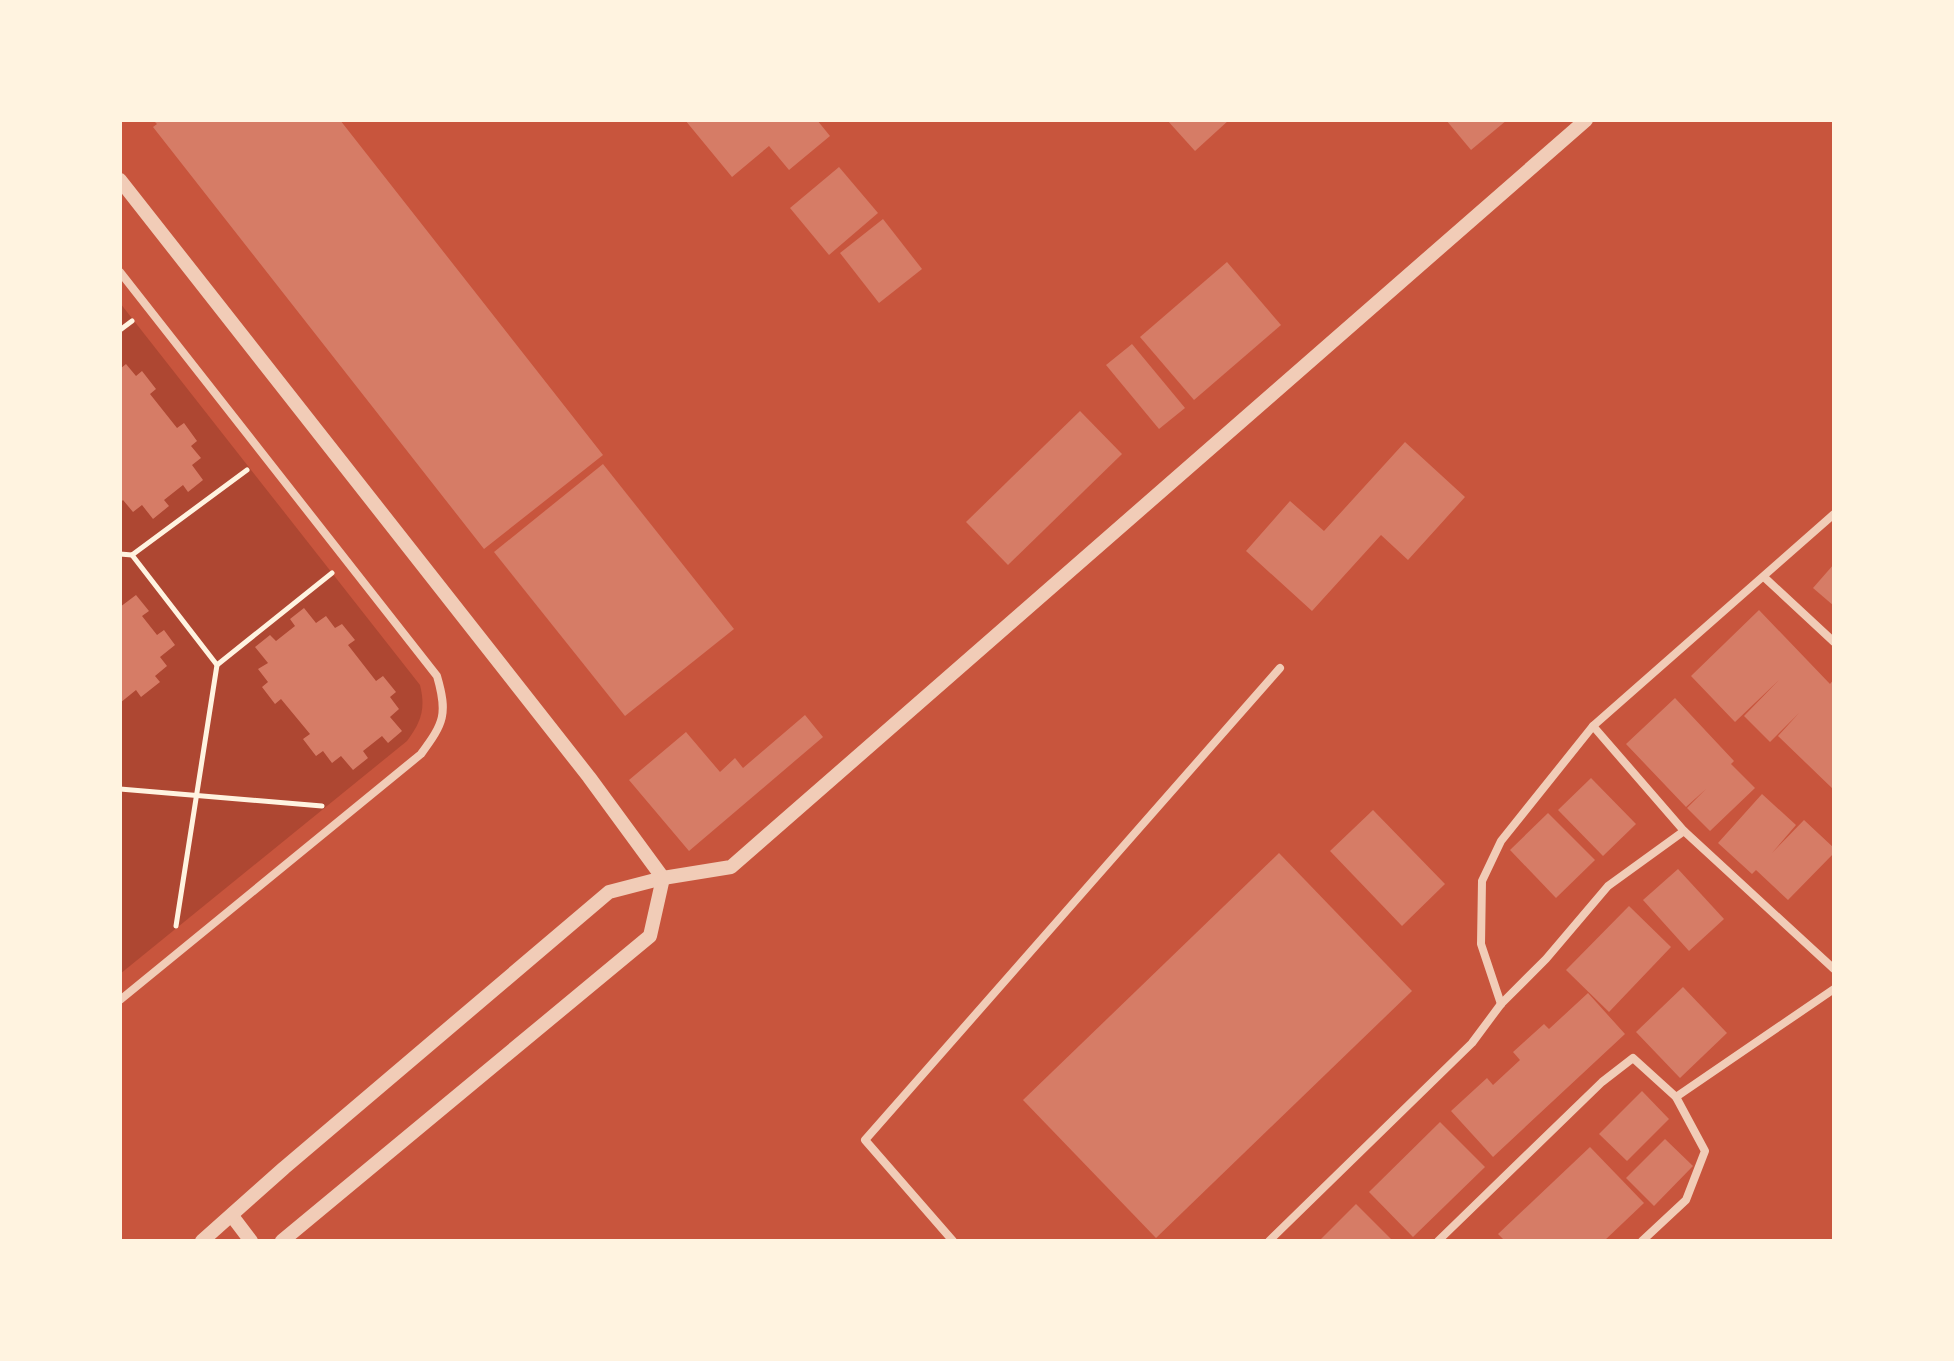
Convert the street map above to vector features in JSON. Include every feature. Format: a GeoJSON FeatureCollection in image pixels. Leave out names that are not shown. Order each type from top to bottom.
{"type":"FeatureCollection","features":[{"type":"Feature","properties":{"kind":"street"},"geometry":{"type":"LineString","coordinates":[[202,1241],[609,892],[663,878],[731,867],[1586,120]]}},
{"type":"Feature","properties":{"kind":"street"},"geometry":{"type":"LineString","coordinates":[[120,180],[589,777],[663,878],[650,936],[282,1241]]}},
{"type":"Feature","properties":{"kind":"street"},"geometry":{"type":"LineString","coordinates":[[120,272],[437,676],[445,703],[438,731],[421,754],[120,1000]]}},
{"type":"Feature","properties":{"kind":"street"},"geometry":{"type":"LineString","coordinates":[[1501,1004],[1481,944],[1482,881],[1501,841],[1593,726],[1834,514]]}},
{"type":"Feature","properties":{"kind":"street"},"geometry":{"type":"LineString","coordinates":[[1764,577],[1834,642]]}},
{"type":"Feature","properties":{"kind":"street"},"geometry":{"type":"LineString","coordinates":[[953,1241],[865,1140],[1280,668]]}},
{"type":"Feature","properties":{"kind":"street"},"geometry":{"type":"LineString","coordinates":[[1593,726],[1684,831],[1834,969]]}},
{"type":"Feature","properties":{"kind":"street"},"geometry":{"type":"LineString","coordinates":[[1269,1241],[1472,1043],[1501,1004],[1546,959],[1608,886],[1684,831]]}},
{"type":"Feature","properties":{"kind":"street"},"geometry":{"type":"LineString","coordinates":[[1676,1097],[1834,989]]}},
{"type":"Feature","properties":{"kind":"street"},"geometry":{"type":"LineString","coordinates":[[1438,1241],[1602,1082],[1633,1058],[1676,1097],[1705,1151],[1686,1200],[1642,1241]]}},
{"type":"Feature","properties":{"kind":"street"},"geometry":{"type":"LineString","coordinates":[[232,1216],[251,1241]]}},
{"type":"Feature","properties":{"kind":"path"},"geometry":{"type":"LineString","coordinates":[[120,554],[132,555],[265,456]]}},
{"type":"Feature","properties":{"kind":"path"},"geometry":{"type":"LineString","coordinates":[[132,555],[217,665]]}},
{"type":"Feature","properties":{"kind":"path"},"geometry":{"type":"LineString","coordinates":[[171,958],[217,665],[347,561]]}},
{"type":"Feature","properties":{"kind":"path"},"geometry":{"type":"LineString","coordinates":[[120,789],[355,809]]}},
{"type":"Feature","properties":{"kind":"shaded area"},"geometry":{"type":"Polygon","coordinates":[[[120,303],[420,685],[422,708],[416,728],[407,741],[120,974],[120,303]]]}},
{"type":"Feature","properties":{"kind":"building"},"geometry":{"type":"Polygon","coordinates":[[[153,120],[340,120],[603,455],[484,549],[153,127],[157,124],[153,120]]]}},
{"type":"Feature","properties":{"kind":"building"},"geometry":{"type":"Polygon","coordinates":[[[685,120],[817,120],[830,136],[789,170],[769,146],[732,177],[685,120]]]}},
{"type":"Feature","properties":{"kind":"building"},"geometry":{"type":"Polygon","coordinates":[[[1167,120],[1229,120],[1195,151],[1167,120]]]}},
{"type":"Feature","properties":{"kind":"building"},"geometry":{"type":"Polygon","coordinates":[[[1446,120],[1507,120],[1471,150],[1446,120]]]}},
{"type":"Feature","properties":{"kind":"building"},"geometry":{"type":"Polygon","coordinates":[[[839,167],[878,213],[829,255],[790,208],[839,167]]]}},
{"type":"Feature","properties":{"kind":"building"},"geometry":{"type":"Polygon","coordinates":[[[883,219],[922,269],[879,303],[840,253],[883,219]]]}},
{"type":"Feature","properties":{"kind":"building"},"geometry":{"type":"Polygon","coordinates":[[[1227,262],[1281,325],[1194,400],[1140,337],[1227,262]]]}},
{"type":"Feature","properties":{"kind":"building"},"geometry":{"type":"Polygon","coordinates":[[[1132,344],[1185,408],[1159,429],[1106,365],[1132,344]]]}},
{"type":"Feature","properties":{"kind":"building"},"geometry":{"type":"Polygon","coordinates":[[[126,364],[136,376],[142,371],[156,389],[150,394],[177,428],[184,423],[197,441],[191,446],[201,458],[192,465],[203,480],[188,492],[183,485],[164,500],[169,506],[153,519],[142,505],[133,512],[123,500],[120,503],[120,369],[126,364]]]}},
{"type":"Feature","properties":{"kind":"building"},"geometry":{"type":"Polygon","coordinates":[[[1080,411],[1122,454],[1008,565],[966,522],[1080,411]]]}},
{"type":"Feature","properties":{"kind":"building"},"geometry":{"type":"Polygon","coordinates":[[[1405,442],[1465,497],[1408,560],[1381,535],[1312,611],[1246,551],[1290,501],[1324,531],[1405,442]]]}},
{"type":"Feature","properties":{"kind":"building"},"geometry":{"type":"Polygon","coordinates":[[[603,464],[734,629],[625,716],[494,552],[603,464]]]}},
{"type":"Feature","properties":{"kind":"building"},"geometry":{"type":"Polygon","coordinates":[[[1834,564],[1834,606],[1813,588],[1834,564]]]}},
{"type":"Feature","properties":{"kind":"building"},"geometry":{"type":"Polygon","coordinates":[[[136,595],[149,611],[142,616],[157,635],[164,630],[175,645],[160,657],[167,666],[155,676],[160,682],[141,697],[136,690],[120,703],[120,607],[136,595]]]}},
{"type":"Feature","properties":{"kind":"building"},"geometry":{"type":"Polygon","coordinates":[[[304,608],[316,623],[326,616],[335,628],[342,624],[355,640],[348,645],[376,681],[383,676],[396,692],[390,697],[399,709],[390,717],[402,731],[388,743],[382,736],[363,751],[368,758],[353,770],[341,756],[332,763],[323,751],[316,756],[303,739],[310,734],[281,699],[275,704],[262,687],[268,682],[258,669],[268,663],[255,647],[270,635],[276,641],[295,626],[290,619],[304,608]]]}},
{"type":"Feature","properties":{"kind":"building"},"geometry":{"type":"Polygon","coordinates":[[[1759,610],[1830,684],[1834,679],[1834,790],[1778,736],[1799,713],[1770,742],[1744,716],[1779,680],[1735,722],[1691,676],[1759,610]]]}},
{"type":"Feature","properties":{"kind":"building"},"geometry":{"type":"Polygon","coordinates":[[[1675,698],[1755,788],[1710,831],[1687,808],[1706,789],[1686,807],[1626,744],[1675,698]]]}},
{"type":"Feature","properties":{"kind":"building"},"geometry":{"type":"Polygon","coordinates":[[[805,715],[823,737],[689,851],[629,780],[686,732],[720,772],[735,758],[743,768],[805,715]]]}},
{"type":"Feature","properties":{"kind":"building"},"geometry":{"type":"Polygon","coordinates":[[[1591,778],[1636,824],[1603,856],[1558,810],[1591,778]]]}},
{"type":"Feature","properties":{"kind":"building"},"geometry":{"type":"Polygon","coordinates":[[[1762,794],[1796,825],[1772,853],[1804,820],[1834,848],[1834,853],[1788,900],[1756,870],[1752,874],[1718,843],[1762,794]]]}},
{"type":"Feature","properties":{"kind":"building"},"geometry":{"type":"Polygon","coordinates":[[[1373,810],[1445,884],[1402,926],[1330,851],[1373,810]]]}},
{"type":"Feature","properties":{"kind":"building"},"geometry":{"type":"Polygon","coordinates":[[[1548,813],[1595,860],[1556,898],[1510,850],[1548,813]]]}},
{"type":"Feature","properties":{"kind":"building"},"geometry":{"type":"Polygon","coordinates":[[[1279,853],[1412,991],[1156,1238],[1023,1100],[1279,853]]]}},
{"type":"Feature","properties":{"kind":"building"},"geometry":{"type":"Polygon","coordinates":[[[1678,869],[1724,919],[1689,951],[1643,900],[1678,869]]]}},
{"type":"Feature","properties":{"kind":"building"},"geometry":{"type":"Polygon","coordinates":[[[1629,906],[1671,947],[1609,1012],[1566,970],[1629,906]]]}},
{"type":"Feature","properties":{"kind":"building"},"geometry":{"type":"Polygon","coordinates":[[[1683,987],[1727,1033],[1680,1078],[1636,1032],[1683,987]]]}},
{"type":"Feature","properties":{"kind":"building"},"geometry":{"type":"Polygon","coordinates":[[[1588,993],[1625,1034],[1493,1157],[1451,1111],[1487,1078],[1493,1085],[1520,1060],[1513,1052],[1544,1024],[1549,1029],[1588,993]]]}},
{"type":"Feature","properties":{"kind":"building"},"geometry":{"type":"Polygon","coordinates":[[[1642,1091],[1669,1119],[1627,1161],[1599,1134],[1642,1091]]]}},
{"type":"Feature","properties":{"kind":"building"},"geometry":{"type":"Polygon","coordinates":[[[1440,1122],[1485,1167],[1413,1237],[1369,1192],[1440,1122]]]}},
{"type":"Feature","properties":{"kind":"building"},"geometry":{"type":"Polygon","coordinates":[[[1665,1139],[1693,1166],[1654,1206],[1626,1178],[1665,1139]]]}},
{"type":"Feature","properties":{"kind":"building"},"geometry":{"type":"Polygon","coordinates":[[[1590,1147],[1644,1203],[1604,1241],[1505,1241],[1498,1234],[1590,1147]]]}},
{"type":"Feature","properties":{"kind":"building"},"geometry":{"type":"Polygon","coordinates":[[[1356,1204],[1393,1241],[1319,1241],[1356,1204]]]}}]}
